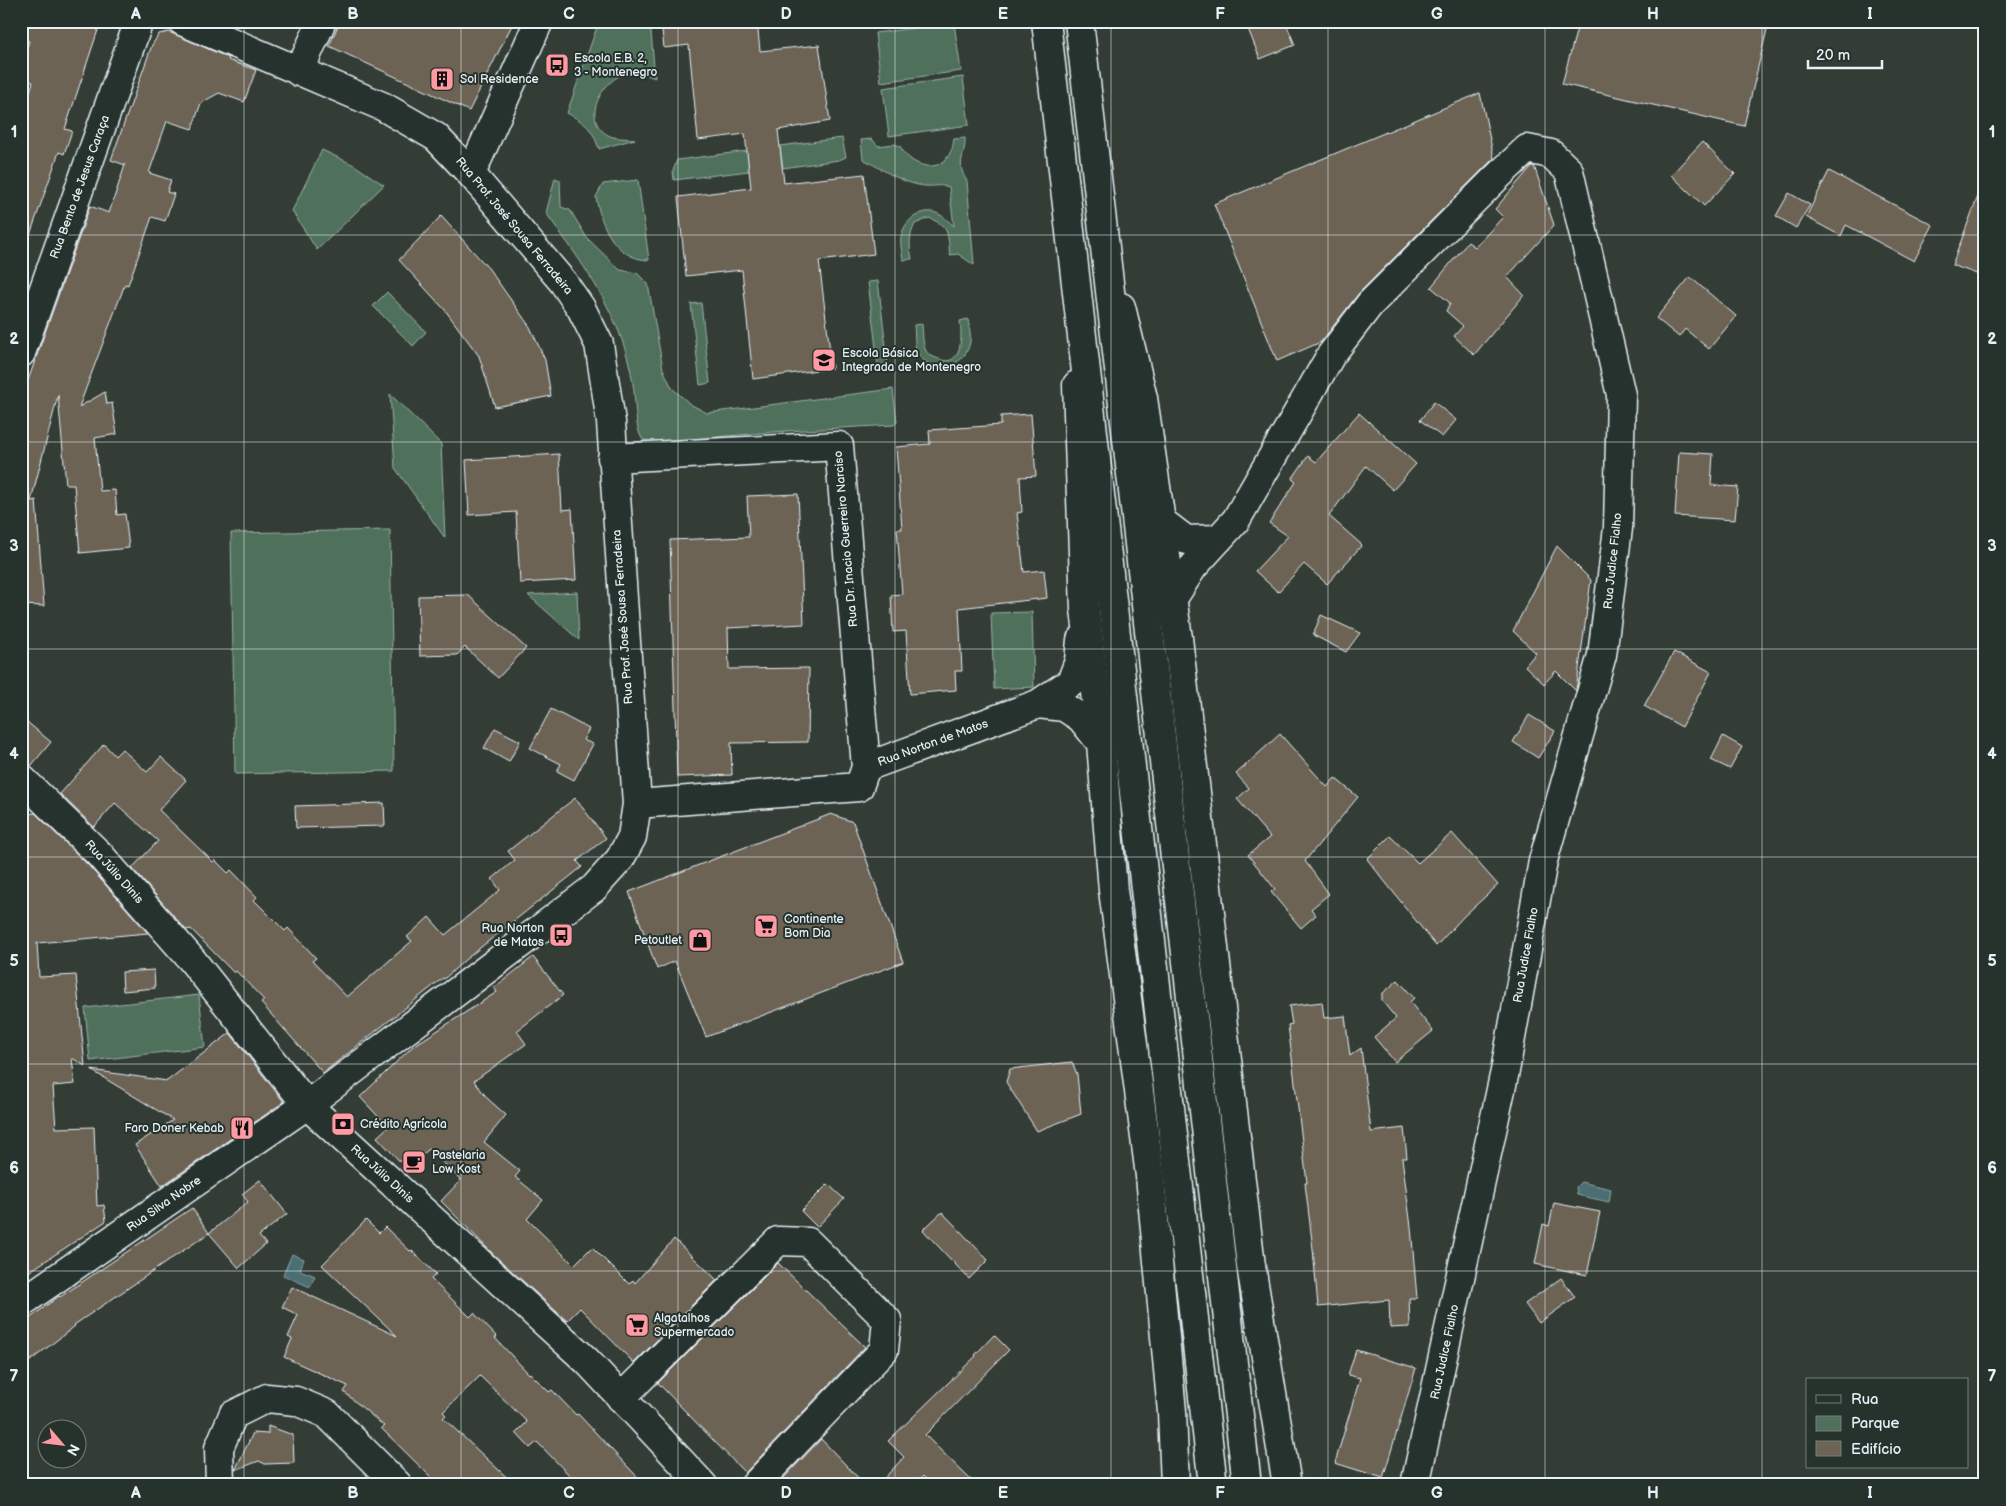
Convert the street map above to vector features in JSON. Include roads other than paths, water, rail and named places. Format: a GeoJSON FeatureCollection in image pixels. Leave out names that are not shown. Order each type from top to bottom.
{"type":"FeatureCollection","features":[{"type":"Feature","properties":{"kind":"street","name":"Rua Bento de Jesus Caraça"},"geometry":{"type":"LineString","coordinates":[[21,353],[139,21]]}},
{"type":"Feature","properties":{"kind":"street","name":"Rua Prof. José Sousa Ferradeira"},"geometry":{"type":"LineString","coordinates":[[182,21],[384,107],[436,137],[471,174],[563,282],[585,317],[598,344],[611,422],[637,804]]}},
{"type":"Feature","properties":{"kind":"street"},"geometry":{"type":"LineString","coordinates":[[299,72],[322,21]]}},
{"type":"Feature","properties":{"kind":"street"},"geometry":{"type":"LineString","coordinates":[[471,174],[539,21]]}},
{"type":"Feature","properties":{"kind":"street"},"geometry":{"type":"LineString","coordinates":[[1046,21],[1213,1485]]}},
{"type":"Feature","properties":{"kind":"street"},"geometry":{"type":"LineString","coordinates":[[1079,21],[1247,1485]]}},
{"type":"Feature","properties":{"kind":"street","name":"Rua Judice Fialho"},"geometry":{"type":"LineString","coordinates":[[1172,600],[1193,567],[1236,520],[1332,355],[1370,304],[1526,149],[1551,154],[1569,171],[1621,395],[1618,528],[1602,655],[1542,861],[1505,1071],[1440,1375],[1414,1485]]}},
{"type":"Feature","properties":{"kind":"street"},"geometry":{"type":"LineString","coordinates":[[1102,225],[1142,398],[1172,600],[1251,1266],[1287,1485]]}},
{"type":"Feature","properties":{"kind":"street"},"geometry":{"type":"LineString","coordinates":[[1071,236],[1085,608],[1101,743],[1113,890],[1150,1176],[1172,1412],[1175,1485]]}},
{"type":"Feature","properties":{"kind":"street","name":"Rua Dr. Inacio Guerreiro Narciso"},"geometry":{"type":"LineString","coordinates":[[612,458],[839,446],[866,767]]}},
{"type":"Feature","properties":{"kind":"street"},"geometry":{"type":"LineString","coordinates":[[1160,520],[1186,540],[1219,539]]}},
{"type":"Feature","properties":{"kind":"street"},"geometry":{"type":"LineString","coordinates":[[1038,704],[1072,682],[1079,662],[1085,608]]}},
{"type":"Feature","properties":{"kind":"street"},"geometry":{"type":"LineString","coordinates":[[1038,704],[1064,707],[1081,718],[1101,743]]}},
{"type":"Feature","properties":{"kind":"street","name":"Rua Norton de Matos"},"geometry":{"type":"LineString","coordinates":[[637,804],[859,787],[866,767],[1038,704]]}},
{"type":"Feature","properties":{"kind":"street","name":"Rua Júlio Dinis"},"geometry":{"type":"LineString","coordinates":[[21,778],[99,854],[192,960],[307,1105],[587,1361],[691,1481]]}},
{"type":"Feature","properties":{"kind":"street"},"geometry":{"type":"LineString","coordinates":[[307,1105],[594,888],[620,859],[632,837],[637,804]]}},
{"type":"Feature","properties":{"kind":"street","name":"Rua Silva Nobre"},"geometry":{"type":"LineString","coordinates":[[21,1303],[307,1105]]}},
{"type":"Feature","properties":{"kind":"street"},"geometry":{"type":"LineString","coordinates":[[621,1398],[778,1240],[808,1242],[887,1320],[884,1350],[755,1485]]}},
{"type":"Feature","properties":{"kind":"street"},"geometry":{"type":"LineString","coordinates":[[220,1485],[219,1448],[233,1415],[267,1398],[296,1401],[326,1414],[398,1485]]}},
{"type":"Feature","properties":{"kind":"water"},"geometry":{"type":"Polygon","coordinates":[[[1581,1182],[1611,1189],[1609,1202],[1577,1195],[1576,1187],[1581,1182]]]}},
{"type":"Feature","properties":{"kind":"water"},"geometry":{"type":"Polygon","coordinates":[[[292,1254],[304,1259],[300,1270],[315,1276],[310,1287],[283,1275],[292,1254]]]}},
{"type":"Feature","properties":{"kind":"place","name":"Escola E.B. 2, 3 - Montenegro"},"geometry":{"type":"Point","coordinates":[557,65]}},
{"type":"Feature","properties":{"kind":"place","name":"Sol Residence"},"geometry":{"type":"Point","coordinates":[442,79]}},
{"type":"Feature","properties":{"kind":"place","name":"Escola Básica Integrada de Montenegro"},"geometry":{"type":"Point","coordinates":[824,360]}},
{"type":"Feature","properties":{"kind":"place","name":"Continente Bom Dia"},"geometry":{"type":"Point","coordinates":[766,926]}},
{"type":"Feature","properties":{"kind":"place","name":"Rua Norton de Matos"},"geometry":{"type":"Point","coordinates":[561,935]}},
{"type":"Feature","properties":{"kind":"place","name":"Petoutlet"},"geometry":{"type":"Point","coordinates":[700,940]}},
{"type":"Feature","properties":{"kind":"place","name":"Crédito Agrícola"},"geometry":{"type":"Point","coordinates":[343,1124]}},
{"type":"Feature","properties":{"kind":"place","name":"Faro Doner Kebab"},"geometry":{"type":"Point","coordinates":[242,1128]}},
{"type":"Feature","properties":{"kind":"place","name":"Pastelaria Low Kost"},"geometry":{"type":"Point","coordinates":[414,1162]}},
{"type":"Feature","properties":{"kind":"place","name":"Algatalhos Supermercado"},"geometry":{"type":"Point","coordinates":[637,1325]}}]}
